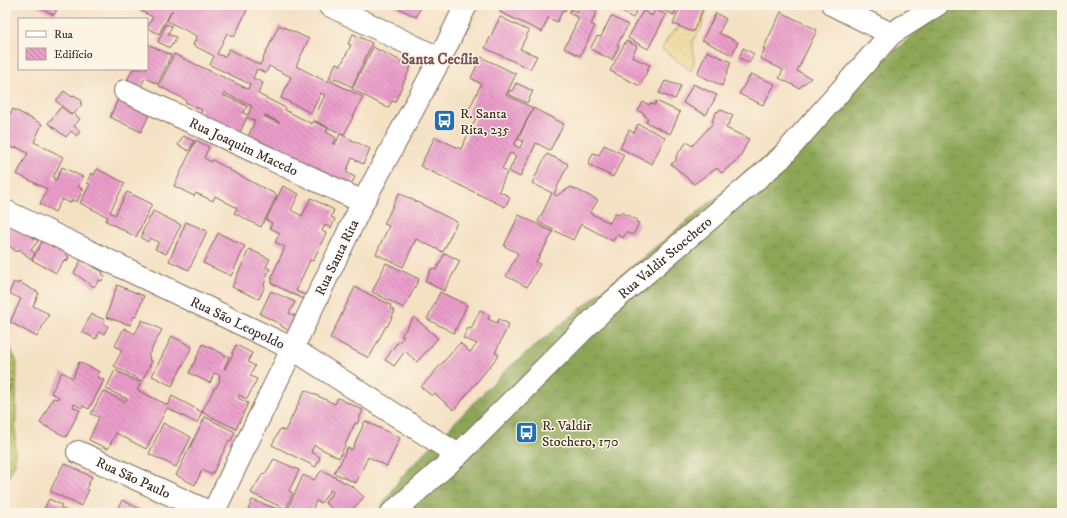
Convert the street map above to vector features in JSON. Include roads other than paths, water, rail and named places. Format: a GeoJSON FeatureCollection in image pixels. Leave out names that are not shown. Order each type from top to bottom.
{"type":"FeatureCollection","features":[{"type":"Feature","properties":{"kind":"street"},"geometry":{"type":"LineString","coordinates":[[329,5],[440,59]]}},
{"type":"Feature","properties":{"kind":"street","name":"Rua Santa Rita"},"geometry":{"type":"LineString","coordinates":[[212,513],[293,349],[363,202],[440,59],[466,5]]}},
{"type":"Feature","properties":{"kind":"street"},"geometry":{"type":"LineString","coordinates":[[833,5],[891,34]]}},
{"type":"Feature","properties":{"kind":"street","name":"Rua Valdir Stocchero"},"geometry":{"type":"LineString","coordinates":[[392,513],[458,455],[604,309],[780,159],[891,34],[938,5]]}},
{"type":"Feature","properties":{"kind":"street","name":"Rua Joaquim Macedo"},"geometry":{"type":"LineString","coordinates":[[125,91],[363,202]]}},
{"type":"Feature","properties":{"kind":"street","name":"Rua São Leopoldo"},"geometry":{"type":"LineString","coordinates":[[5,212],[293,349],[458,455]]}},
{"type":"Feature","properties":{"kind":"street","name":"Rua São Paulo"},"geometry":{"type":"LineString","coordinates":[[78,452],[212,513]]}},
{"type":"Feature","properties":{"kind":"place","name":"R. Santa Rita, 235"},"geometry":{"type":"Point","coordinates":[444,121]}},
{"type":"Feature","properties":{"kind":"place","name":"R. Valdir Stochero, 170"},"geometry":{"type":"Point","coordinates":[526,433]}},
{"type":"Feature","properties":{"kind":"district","name":"Santa Cecília"},"geometry":{"type":"Point","coordinates":[440,59]}}]}
